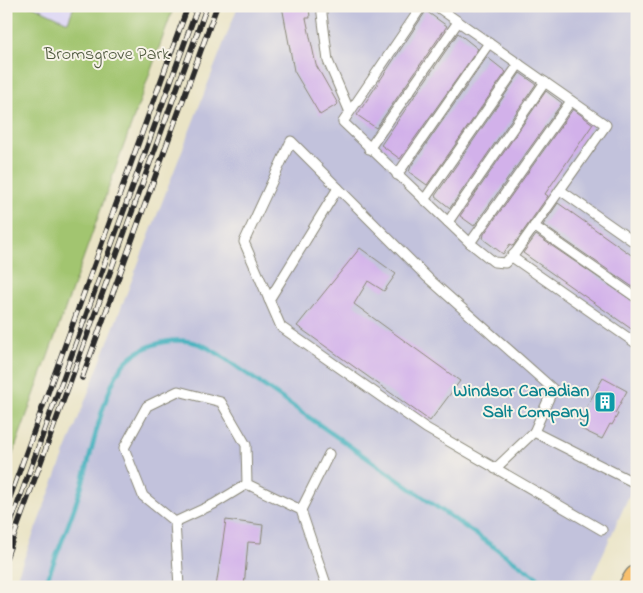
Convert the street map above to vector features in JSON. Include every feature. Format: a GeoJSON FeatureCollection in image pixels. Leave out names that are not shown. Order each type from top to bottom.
{"type":"FeatureCollection","features":[{"type":"Feature","properties":{"kind":"main road"},"geometry":{"type":"LineString","coordinates":[[632,587],[637,578]]}},
{"type":"Feature","properties":{"kind":"lane"},"geometry":{"type":"LineString","coordinates":[[321,6],[328,61],[349,110]]}},
{"type":"Feature","properties":{"kind":"lane"},"geometry":{"type":"LineString","coordinates":[[422,6],[349,110],[343,122],[369,149],[470,243],[500,264],[505,263],[512,257],[606,125],[436,6]]}},
{"type":"Feature","properties":{"kind":"lane"},"geometry":{"type":"LineString","coordinates":[[369,149],[458,22]]}},
{"type":"Feature","properties":{"kind":"lane"},"geometry":{"type":"LineString","coordinates":[[397,175],[489,43]]}},
{"type":"Feature","properties":{"kind":"lane"},"geometry":{"type":"LineString","coordinates":[[424,200],[519,64]]}},
{"type":"Feature","properties":{"kind":"lane"},"geometry":{"type":"LineString","coordinates":[[448,222],[545,82]]}},
{"type":"Feature","properties":{"kind":"lane"},"geometry":{"type":"LineString","coordinates":[[470,243],[571,101]]}},
{"type":"Feature","properties":{"kind":"lane"},"geometry":{"type":"LineString","coordinates":[[495,469],[534,432],[553,389],[428,278],[291,142],[244,242],[281,327],[426,428],[495,469],[602,530]]}},
{"type":"Feature","properties":{"kind":"lane"},"geometry":{"type":"LineString","coordinates":[[269,300],[338,188]]}},
{"type":"Feature","properties":{"kind":"lane"},"geometry":{"type":"LineString","coordinates":[[560,190],[637,244]]}},
{"type":"Feature","properties":{"kind":"lane"},"geometry":{"type":"LineString","coordinates":[[534,226],[637,298]]}},
{"type":"Feature","properties":{"kind":"lane"},"geometry":{"type":"LineString","coordinates":[[512,257],[637,344]]}},
{"type":"Feature","properties":{"kind":"lane"},"geometry":{"type":"LineString","coordinates":[[179,587],[175,522],[143,496],[124,448],[147,406],[178,391],[221,402],[246,445],[247,484]]}},
{"type":"Feature","properties":{"kind":"lane"},"geometry":{"type":"LineString","coordinates":[[534,432],[637,484]]}},
{"type":"Feature","properties":{"kind":"lane"},"geometry":{"type":"LineString","coordinates":[[301,510],[329,454]]}},
{"type":"Feature","properties":{"kind":"lane"},"geometry":{"type":"LineString","coordinates":[[247,484],[301,510],[328,587]]}},
{"type":"Feature","properties":{"kind":"lane"},"geometry":{"type":"LineString","coordinates":[[175,522],[214,504],[247,484]]}},
{"type":"Feature","properties":{"kind":"shaded area"},"geometry":{"type":"Polygon","coordinates":[[[33,6],[74,6],[68,22],[33,6]]]}},
{"type":"Feature","properties":{"kind":"shaded area"},"geometry":{"type":"Polygon","coordinates":[[[238,6],[637,6],[637,478],[588,587],[13,587],[238,6]]]}},
{"type":"Feature","properties":{"kind":"green space","name":"Bromsgrove Park"},"geometry":{"type":"Polygon","coordinates":[[[6,6],[33,6],[68,22],[74,6],[174,6],[6,473],[6,6]]]}},
{"type":"Feature","properties":{"kind":"building"},"geometry":{"type":"Polygon","coordinates":[[[282,6],[309,6],[310,18],[306,18],[316,65],[338,104],[320,115],[294,71],[282,6]]]}},
{"type":"Feature","properties":{"kind":"building"},"geometry":{"type":"Polygon","coordinates":[[[426,11],[447,26],[376,128],[357,115],[426,11]]]}},
{"type":"Feature","properties":{"kind":"building"},"geometry":{"type":"Polygon","coordinates":[[[458,33],[478,49],[400,159],[381,145],[458,33]]]}},
{"type":"Feature","properties":{"kind":"building"},"geometry":{"type":"Polygon","coordinates":[[[487,57],[506,72],[427,185],[409,172],[411,166],[487,57]]]}},
{"type":"Feature","properties":{"kind":"building"},"geometry":{"type":"Polygon","coordinates":[[[520,73],[536,84],[450,208],[435,196],[520,73]]]}},
{"type":"Feature","properties":{"kind":"building"},"geometry":{"type":"Polygon","coordinates":[[[546,91],[562,103],[474,226],[460,216],[546,91]]]}},
{"type":"Feature","properties":{"kind":"building"},"geometry":{"type":"Polygon","coordinates":[[[573,109],[593,124],[545,194],[548,196],[513,246],[510,244],[503,254],[483,239],[484,234],[573,109]]]}},
{"type":"Feature","properties":{"kind":"building"},"geometry":{"type":"Polygon","coordinates":[[[558,203],[637,259],[637,290],[543,225],[558,203]]]}},
{"type":"Feature","properties":{"kind":"building"},"geometry":{"type":"Polygon","coordinates":[[[536,235],[637,304],[637,333],[523,253],[536,235]]]}},
{"type":"Feature","properties":{"kind":"building"},"geometry":{"type":"Polygon","coordinates":[[[360,248],[396,274],[384,291],[368,281],[354,304],[460,381],[430,421],[297,326],[360,248]]]}},
{"type":"Feature","properties":{"kind":"building","name":"Windsor Canadian Salt Company"},"geometry":{"type":"Polygon","coordinates":[[[603,378],[627,391],[615,413],[618,414],[602,439],[581,429],[584,423],[579,420],[603,378]]]}},
{"type":"Feature","properties":{"kind":"building"},"geometry":{"type":"Polygon","coordinates":[[[226,520],[263,525],[261,543],[248,542],[244,587],[216,587],[226,520]]]}},
{"type":"Feature","properties":{"kind":"waterway"},"geometry":{"type":"LineString","coordinates":[[44,587],[75,506],[100,418],[117,374],[123,365],[142,350],[164,342],[176,341],[188,341],[199,344],[220,355],[551,587]]}},
{"type":"Feature","properties":{"kind":"railway"},"geometry":{"type":"LineString","coordinates":[[6,508],[188,6]]}},
{"type":"Feature","properties":{"kind":"railway"},"geometry":{"type":"LineString","coordinates":[[6,536],[198,6]]}},
{"type":"Feature","properties":{"kind":"railway"},"geometry":{"type":"LineString","coordinates":[[6,558],[207,6]]}},
{"type":"Feature","properties":{"kind":"railway"},"geometry":{"type":"LineString","coordinates":[[82,378],[217,6]]}},
{"type":"Feature","properties":{"kind":"place","name":"Windsor Canadian Salt Company"},"geometry":{"type":"Point","coordinates":[605,402]}}]}
